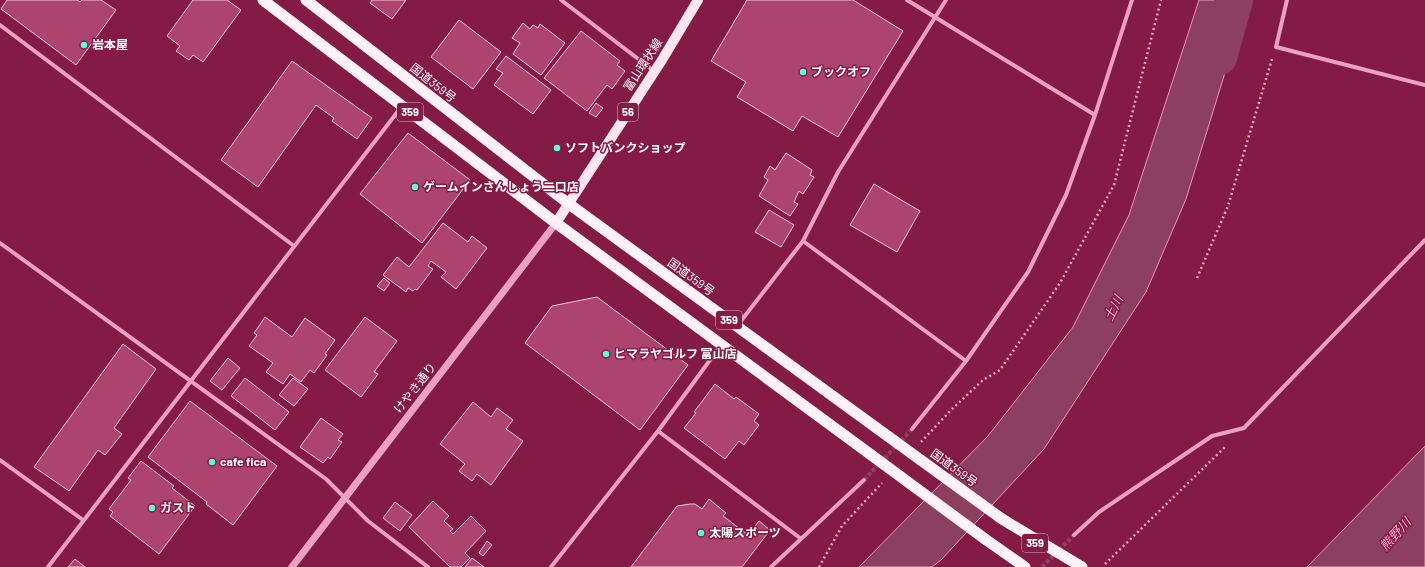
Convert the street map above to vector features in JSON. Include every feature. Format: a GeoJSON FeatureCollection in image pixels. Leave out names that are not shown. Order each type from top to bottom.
{"type":"FeatureCollection","features":[{"type":"Feature","properties":{"kind":"highway","name":"359"},"geometry":{"type":"LineString","coordinates":[[263,0],[556,223],[1025,567]]}},
{"type":"Feature","properties":{"kind":"highway","name":"国道359号"},"geometry":{"type":"LineString","coordinates":[[306,0],[569,204],[1068,567]]}},
{"type":"Feature","properties":{"kind":"highway"},"geometry":{"type":"LineString","coordinates":[[1002,519],[1082,567]]}},
{"type":"Feature","properties":{"kind":"highway"},"geometry":{"type":"LineString","coordinates":[[986,539],[1019,567]]}},
{"type":"Feature","properties":{"kind":"main road","name":"富山環状線"},"geometry":{"type":"LineString","coordinates":[[556,223],[655,71],[698,0]]}},
{"type":"Feature","properties":{"kind":"street"},"geometry":{"type":"LineString","coordinates":[[561,0],[655,71]]}},
{"type":"Feature","properties":{"kind":"street"},"geometry":{"type":"LineString","coordinates":[[907,0],[1095,115]]}},
{"type":"Feature","properties":{"kind":"street"},"geometry":{"type":"LineString","coordinates":[[737,326],[803,241],[838,172],[946,0]]}},
{"type":"Feature","properties":{"kind":"street"},"geometry":{"type":"LineString","coordinates":[[912,429],[966,361],[1028,272],[1066,195],[1095,115],[1132,0]]}},
{"type":"Feature","properties":{"kind":"street"},"geometry":{"type":"LineString","coordinates":[[1287,0],[1276,47],[1425,85]]}},
{"type":"Feature","properties":{"kind":"street"},"geometry":{"type":"LineString","coordinates":[[0,25],[294,246]]}},
{"type":"Feature","properties":{"kind":"street"},"geometry":{"type":"LineString","coordinates":[[48,567],[402,106]]}},
{"type":"Feature","properties":{"kind":"street","name":"けやき通り"},"geometry":{"type":"LineString","coordinates":[[292,567],[556,223]]}},
{"type":"Feature","properties":{"kind":"street"},"geometry":{"type":"LineString","coordinates":[[1074,535],[1099,512],[1212,436],[1244,428],[1425,240]]}},
{"type":"Feature","properties":{"kind":"street"},"geometry":{"type":"LineString","coordinates":[[803,241],[966,361]]}},
{"type":"Feature","properties":{"kind":"street"},"geometry":{"type":"LineString","coordinates":[[0,243],[326,479],[368,521],[428,567]]}},
{"type":"Feature","properties":{"kind":"street"},"geometry":{"type":"LineString","coordinates":[[551,567],[658,431],[704,365],[721,344]]}},
{"type":"Feature","properties":{"kind":"street"},"geometry":{"type":"LineString","coordinates":[[658,431],[800,538]]}},
{"type":"Feature","properties":{"kind":"street"},"geometry":{"type":"LineString","coordinates":[[0,460],[83,520]]}},
{"type":"Feature","properties":{"kind":"street"},"geometry":{"type":"LineString","coordinates":[[771,567],[800,538],[864,480]]}},
{"type":"Feature","properties":{"kind":"path"},"geometry":{"type":"LineString","coordinates":[[1197,278],[1228,206],[1276,47]]}},
{"type":"Feature","properties":{"kind":"path"},"geometry":{"type":"LineString","coordinates":[[1105,564],[1244,428]]}},
{"type":"Feature","properties":{"kind":"water"},"geometry":{"type":"Polygon","coordinates":[[[1199,0],[1217,0],[1244,11],[1186,199],[1146,292],[1044,449],[941,560],[932,567],[859,567],[988,436],[1073,327],[1129,215],[1199,0]]]}},
{"type":"Feature","properties":{"kind":"water","name":"熊野川"},"geometry":{"type":"Polygon","coordinates":[[[1425,446],[1425,567],[1307,567],[1425,446]]]}},
{"type":"Feature","properties":{"kind":"building"},"geometry":{"type":"Polygon","coordinates":[[[7,0],[77,0],[80,2],[82,0],[101,0],[116,10],[76,65],[1,9],[7,0]]]}},
{"type":"Feature","properties":{"kind":"building"},"geometry":{"type":"Polygon","coordinates":[[[193,0],[227,0],[241,10],[203,62],[193,55],[189,60],[176,51],[180,46],[167,36],[193,0]]]}},
{"type":"Feature","properties":{"kind":"building"},"geometry":{"type":"Polygon","coordinates":[[[372,0],[406,0],[392,19],[370,3],[372,0]]]}},
{"type":"Feature","properties":{"kind":"building","name":"ブックオフ"},"geometry":{"type":"Polygon","coordinates":[[[747,0],[853,0],[903,31],[838,137],[802,116],[793,131],[737,97],[746,82],[711,61],[747,0]]]}},
{"type":"Feature","properties":{"kind":"building"},"geometry":{"type":"Polygon","coordinates":[[[459,20],[501,52],[473,89],[431,57],[459,20]]]}},
{"type":"Feature","properties":{"kind":"building"},"geometry":{"type":"Polygon","coordinates":[[[523,23],[530,29],[533,25],[538,28],[540,24],[565,43],[541,75],[513,54],[520,43],[512,38],[523,23]]]}},
{"type":"Feature","properties":{"kind":"building"},"geometry":{"type":"Polygon","coordinates":[[[581,31],[620,61],[617,65],[625,71],[612,89],[607,85],[587,111],[544,78],[581,31]]]}},
{"type":"Feature","properties":{"kind":"building"},"geometry":{"type":"Polygon","coordinates":[[[506,56],[551,90],[533,114],[494,85],[503,73],[496,69],[506,56]]]}},
{"type":"Feature","properties":{"kind":"building"},"geometry":{"type":"Polygon","coordinates":[[[292,61],[372,118],[357,139],[332,121],[334,118],[316,105],[258,187],[221,160],[292,61]]]}},
{"type":"Feature","properties":{"kind":"building"},"geometry":{"type":"Polygon","coordinates":[[[596,103],[603,108],[596,117],[589,113],[596,103]]]}},
{"type":"Feature","properties":{"kind":"building","name":"ゲームインさんしょう二口店"},"geometry":{"type":"Polygon","coordinates":[[[408,133],[470,180],[422,243],[360,194],[408,133]]]}},
{"type":"Feature","properties":{"kind":"building"},"geometry":{"type":"Polygon","coordinates":[[[786,153],[812,170],[810,175],[814,177],[803,194],[799,191],[794,202],[798,204],[790,216],[759,196],[768,180],[764,177],[770,166],[775,170],[786,153]]]}},
{"type":"Feature","properties":{"kind":"building"},"geometry":{"type":"Polygon","coordinates":[[[874,184],[920,211],[897,252],[850,225],[874,184]]]}},
{"type":"Feature","properties":{"kind":"building"},"geometry":{"type":"Polygon","coordinates":[[[769,210],[794,225],[781,247],[755,232],[769,210]]]}},
{"type":"Feature","properties":{"kind":"building"},"geometry":{"type":"Polygon","coordinates":[[[443,223],[468,242],[472,236],[487,248],[456,289],[441,277],[446,272],[431,261],[428,266],[433,269],[417,290],[415,289],[413,291],[408,288],[406,292],[383,275],[397,257],[409,267],[443,223]]]}},
{"type":"Feature","properties":{"kind":"building"},"geometry":{"type":"Polygon","coordinates":[[[384,278],[390,283],[384,291],[377,286],[384,278]]]}},
{"type":"Feature","properties":{"kind":"building","name":"ヒマラヤゴルフ 富山店"},"geometry":{"type":"Polygon","coordinates":[[[597,297],[688,365],[640,430],[525,343],[552,306],[597,297]]]}},
{"type":"Feature","properties":{"kind":"building"},"geometry":{"type":"Polygon","coordinates":[[[265,317],[292,337],[305,318],[335,340],[325,354],[327,355],[314,373],[310,370],[301,382],[290,374],[283,384],[266,372],[273,363],[249,346],[257,335],[254,333],[265,317]]]}},
{"type":"Feature","properties":{"kind":"building"},"geometry":{"type":"Polygon","coordinates":[[[365,317],[397,341],[374,372],[378,374],[361,397],[325,370],[365,317]]]}},
{"type":"Feature","properties":{"kind":"building"},"geometry":{"type":"Polygon","coordinates":[[[123,344],[156,369],[114,428],[122,434],[105,455],[98,450],[69,491],[34,467],[123,344]]]}},
{"type":"Feature","properties":{"kind":"building"},"geometry":{"type":"Polygon","coordinates":[[[228,358],[240,368],[222,390],[210,381],[228,358]]]}},
{"type":"Feature","properties":{"kind":"building"},"geometry":{"type":"Polygon","coordinates":[[[245,378],[289,412],[275,430],[231,396],[245,378]]]}},
{"type":"Feature","properties":{"kind":"building"},"geometry":{"type":"Polygon","coordinates":[[[293,378],[308,389],[294,406],[279,395],[293,378]]]}},
{"type":"Feature","properties":{"kind":"building"},"geometry":{"type":"Polygon","coordinates":[[[715,384],[734,399],[736,397],[759,414],[754,421],[759,425],[744,445],[739,441],[725,459],[684,428],[715,384]]]}},
{"type":"Feature","properties":{"kind":"building","name":"cafe fica"},"geometry":{"type":"Polygon","coordinates":[[[190,401],[277,466],[233,525],[206,504],[207,502],[148,457],[190,401]]]}},
{"type":"Feature","properties":{"kind":"building"},"geometry":{"type":"Polygon","coordinates":[[[473,402],[491,417],[497,408],[513,420],[506,429],[523,441],[491,485],[477,474],[472,481],[459,471],[465,464],[440,444],[473,402]]]}},
{"type":"Feature","properties":{"kind":"building"},"geometry":{"type":"Polygon","coordinates":[[[321,418],[343,434],[338,440],[342,442],[330,459],[328,457],[323,463],[300,447],[321,418]]]}},
{"type":"Feature","properties":{"kind":"building","name":"ガスト"},"geometry":{"type":"Polygon","coordinates":[[[141,461],[174,486],[172,488],[195,506],[159,554],[110,516],[113,512],[109,509],[131,480],[128,478],[141,461]]]}},
{"type":"Feature","properties":{"kind":"building","name":"太陽スポーツ"},"geometry":{"type":"Polygon","coordinates":[[[709,499],[726,513],[723,516],[748,535],[759,521],[770,530],[742,567],[631,567],[677,506],[695,504],[702,509],[709,499]]]}},
{"type":"Feature","properties":{"kind":"building"},"geometry":{"type":"Polygon","coordinates":[[[433,501],[449,516],[444,521],[453,529],[450,531],[453,534],[471,516],[486,531],[465,553],[470,558],[461,567],[450,567],[409,527],[433,501]]]}},
{"type":"Feature","properties":{"kind":"building"},"geometry":{"type":"Polygon","coordinates":[[[395,502],[412,515],[400,531],[383,518],[395,502]]]}},
{"type":"Feature","properties":{"kind":"building"},"geometry":{"type":"Polygon","coordinates":[[[487,541],[492,545],[483,556],[479,553],[487,541]]]}},
{"type":"Feature","properties":{"kind":"building"},"geometry":{"type":"Polygon","coordinates":[[[472,558],[484,567],[465,567],[472,558]]]}},
{"type":"Feature","properties":{"kind":"building"},"geometry":{"type":"Polygon","coordinates":[[[75,559],[85,567],[68,567],[75,559]]]}},
{"type":"Feature","properties":{"kind":"waterway","name":"土川"},"geometry":{"type":"LineString","coordinates":[[1218,57],[1234,0]]}},
{"type":"Feature","properties":{"kind":"tunnel"},"geometry":{"type":"LineString","coordinates":[[864,480],[912,429]]}},
{"type":"Feature","properties":{"kind":"tunnel"},"geometry":{"type":"LineString","coordinates":[[1042,567],[1074,535]]}},
{"type":"Feature","properties":{"kind":"place","name":"岩本屋"},"geometry":{"type":"Point","coordinates":[84,45]}},
{"type":"Feature","properties":{"kind":"place","name":"ブックオフ"},"geometry":{"type":"Point","coordinates":[803,72]}},
{"type":"Feature","properties":{"kind":"place","name":"ソフトバンクショップ"},"geometry":{"type":"Point","coordinates":[557,148]}},
{"type":"Feature","properties":{"kind":"place","name":"ゲームインさんしょう二口店"},"geometry":{"type":"Point","coordinates":[415,187]}},
{"type":"Feature","properties":{"kind":"place","name":"ヒマラヤゴルフ 富山店"},"geometry":{"type":"Point","coordinates":[606,354]}},
{"type":"Feature","properties":{"kind":"place","name":"cafe fica"},"geometry":{"type":"Point","coordinates":[212,462]}},
{"type":"Feature","properties":{"kind":"place","name":"ガスト"},"geometry":{"type":"Point","coordinates":[152,508]}},
{"type":"Feature","properties":{"kind":"place","name":"太陽スポーツ"},"geometry":{"type":"Point","coordinates":[701,533]}}]}
